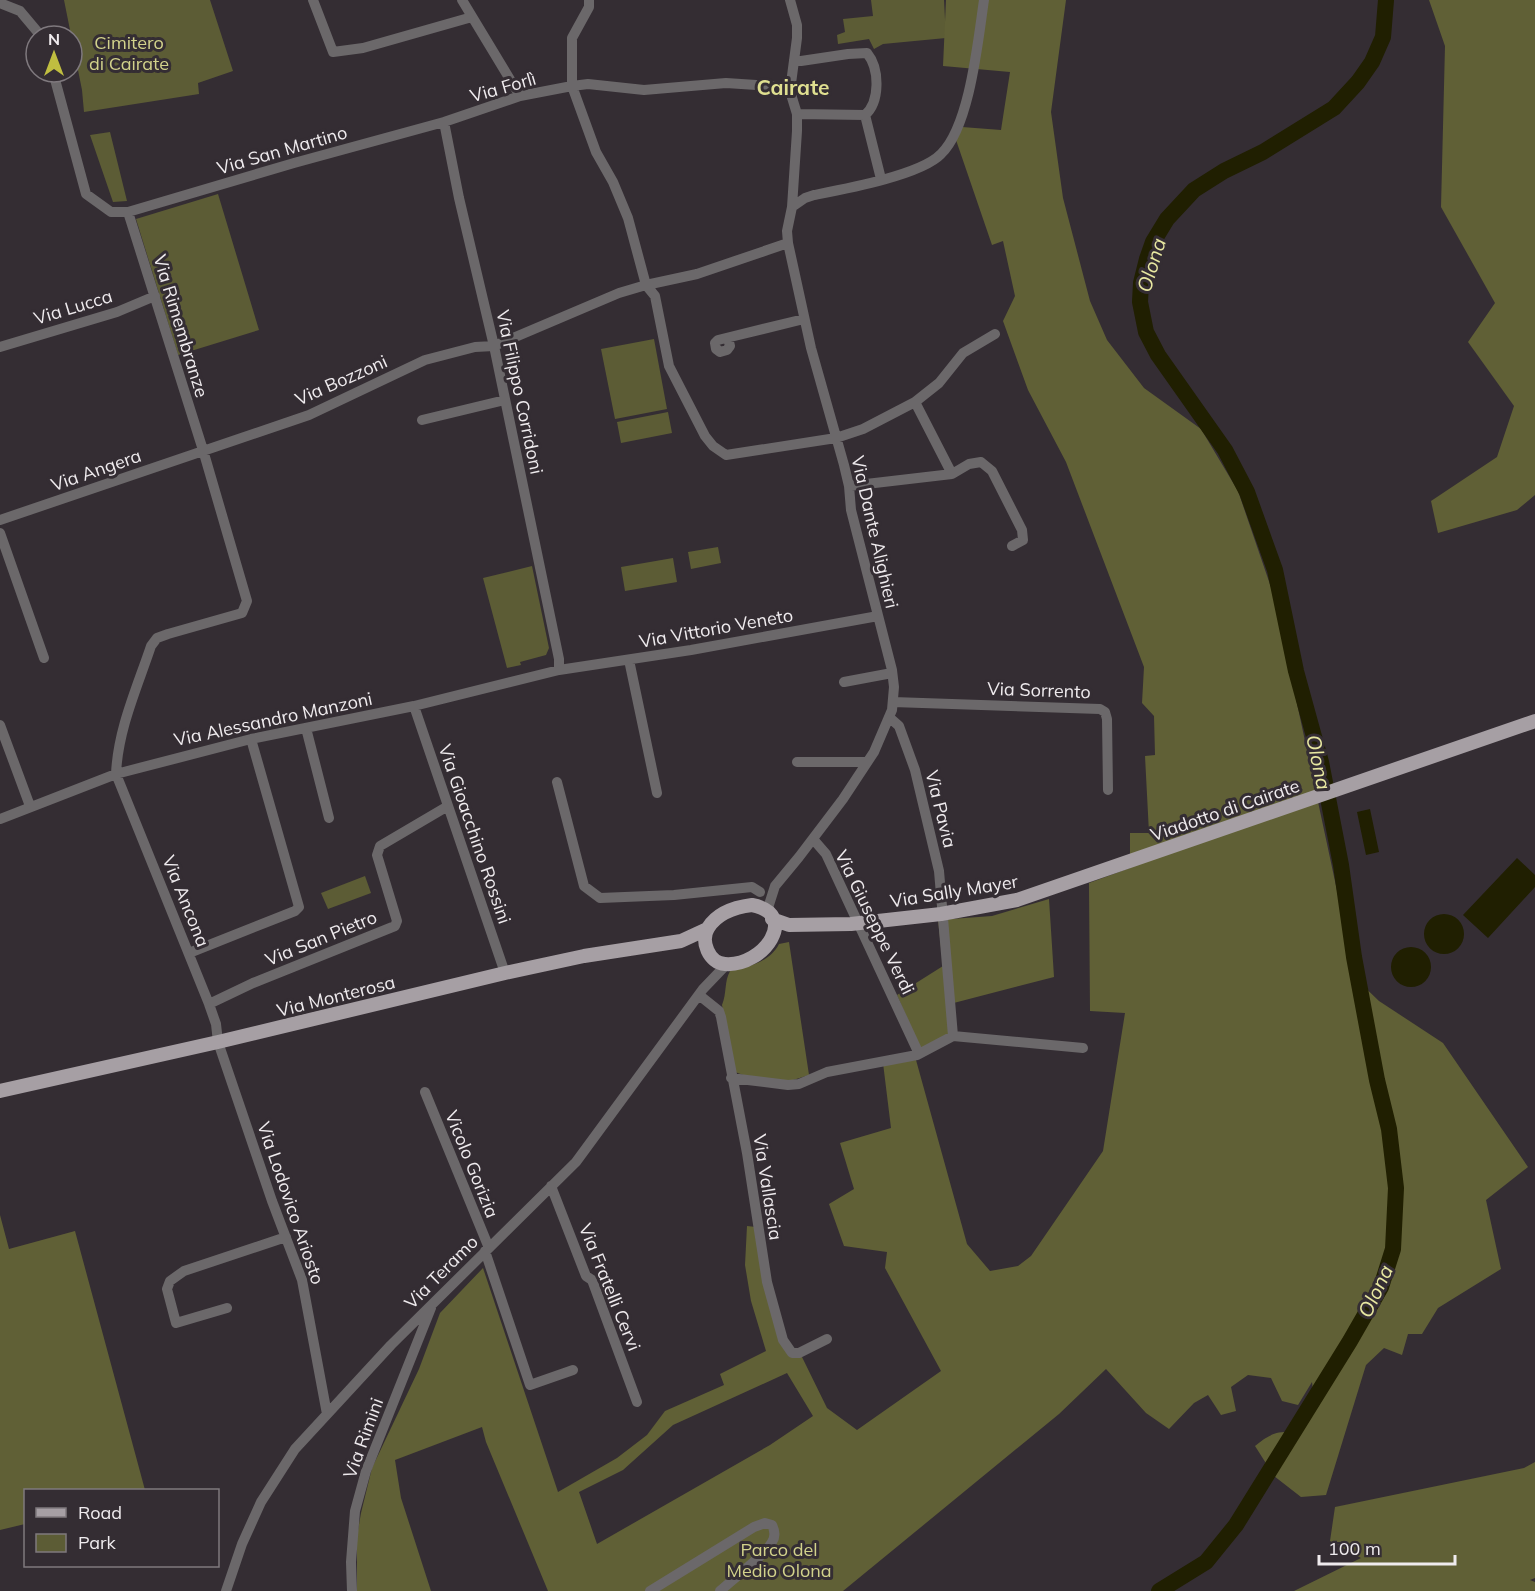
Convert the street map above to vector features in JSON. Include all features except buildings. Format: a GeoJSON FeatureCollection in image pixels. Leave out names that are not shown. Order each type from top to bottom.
{"type":"FeatureCollection","features":[{"type":"Feature","properties":{"kind":"main road","name":"Viadotto di Cairate"},"geometry":{"type":"LineString","coordinates":[[1131,862],[1535,721]]}},
{"type":"Feature","properties":{"kind":"main road","name":"Via Sally Mayer"},"geometry":{"type":"LineString","coordinates":[[770,915],[789,926],[854,924],[941,914],[1017,900],[1131,862]]}},
{"type":"Feature","properties":{"kind":"main road"},"geometry":{"type":"LineString","coordinates":[[752,905],[761,907],[770,915],[775,928],[774,937],[766,948],[754,956],[740,963],[726,964],[718,963],[708,951],[707,929],[717,918],[730,910],[752,905]]}},
{"type":"Feature","properties":{"kind":"main road","name":"Via Sally Mayer"},"geometry":{"type":"LineString","coordinates":[[774,937],[833,930],[854,924]]}},
{"type":"Feature","properties":{"kind":"main road","name":"Via Monterosa"},"geometry":{"type":"LineString","coordinates":[[0,1091],[218,1042],[505,973],[584,956],[681,940],[707,929]]}},
{"type":"Feature","properties":{"kind":"main road","name":"Via Monterosa"},"geometry":{"type":"LineString","coordinates":[[681,940],[708,951]]}},
{"type":"Feature","properties":{"kind":"street"},"geometry":{"type":"LineString","coordinates":[[313,0],[333,52],[363,48],[472,17]]}},
{"type":"Feature","properties":{"kind":"street"},"geometry":{"type":"LineString","coordinates":[[462,0],[520,96]]}},
{"type":"Feature","properties":{"kind":"street"},"geometry":{"type":"LineString","coordinates":[[590,0],[589,7],[572,38],[572,86],[596,152],[613,182],[628,218],[646,285],[655,296],[660,312],[669,366],[705,436],[713,446],[726,455],[836,438],[863,429],[915,402],[939,383],[963,353],[995,334]]}},
{"type":"Feature","properties":{"kind":"street"},"geometry":{"type":"LineString","coordinates":[[790,0],[797,25],[790,92],[797,114],[865,116]]}},
{"type":"Feature","properties":{"kind":"street"},"geometry":{"type":"LineString","coordinates":[[792,207],[814,195],[917,170],[941,154],[957,126],[966,100],[984,0]]}},
{"type":"Feature","properties":{"kind":"street"},"geometry":{"type":"LineString","coordinates":[[0,3],[20,11],[31,24]]}},
{"type":"Feature","properties":{"kind":"street"},"geometry":{"type":"LineString","coordinates":[[794,60],[867,53],[873,64],[876,96],[871,109],[865,116]]}},
{"type":"Feature","properties":{"kind":"street","name":"Via Forlì"},"geometry":{"type":"LineString","coordinates":[[444,122],[520,96],[588,84],[644,90],[726,83],[773,86],[790,92]]}},
{"type":"Feature","properties":{"kind":"street"},"geometry":{"type":"LineString","coordinates":[[56,84],[86,194],[111,212],[128,212]]}},
{"type":"Feature","properties":{"kind":"street","name":"Via Dante Alighieri"},"geometry":{"type":"LineString","coordinates":[[770,915],[775,886],[813,839],[867,762],[890,718],[893,702],[892,673],[851,510],[849,486],[804,320],[788,243],[787,231],[792,207],[797,114]]}},
{"type":"Feature","properties":{"kind":"street"},"geometry":{"type":"LineString","coordinates":[[865,116],[881,179]]}},
{"type":"Feature","properties":{"kind":"street","name":"Via San Martino"},"geometry":{"type":"LineString","coordinates":[[128,212],[444,122]]}},
{"type":"Feature","properties":{"kind":"street","name":"Via Filippo Corridoni"},"geometry":{"type":"LineString","coordinates":[[444,122],[459,198],[494,346],[559,659],[559,670]]}},
{"type":"Feature","properties":{"kind":"street"},"geometry":{"type":"LineString","coordinates":[[794,182],[809,195],[814,195]]}},
{"type":"Feature","properties":{"kind":"street","name":"Via Rimembranze"},"geometry":{"type":"LineString","coordinates":[[116,774],[117,753],[124,723],[151,646],[158,638],[168,634],[242,613],[247,601],[128,212]]}},
{"type":"Feature","properties":{"kind":"street","name":"Via Bozzoni"},"geometry":{"type":"LineString","coordinates":[[202,450],[309,415],[425,360],[465,349],[494,346],[619,293],[697,274],[788,243]]}},
{"type":"Feature","properties":{"kind":"street","name":"Via Lucca"},"geometry":{"type":"LineString","coordinates":[[0,347],[117,312],[155,296]]}},
{"type":"Feature","properties":{"kind":"street"},"geometry":{"type":"LineString","coordinates":[[728,338],[804,320]]}},
{"type":"Feature","properties":{"kind":"street"},"geometry":{"type":"LineString","coordinates":[[422,420],[505,400]]}},
{"type":"Feature","properties":{"kind":"street"},"geometry":{"type":"LineString","coordinates":[[915,402],[952,474]]}},
{"type":"Feature","properties":{"kind":"street","name":"Via Angera"},"geometry":{"type":"LineString","coordinates":[[0,520],[202,450]]}},
{"type":"Feature","properties":{"kind":"street"},"geometry":{"type":"LineString","coordinates":[[849,486],[952,474],[969,464],[981,462],[992,471],[1022,530],[1023,540],[1012,546]]}},
{"type":"Feature","properties":{"kind":"street"},"geometry":{"type":"LineString","coordinates":[[0,533],[44,658]]}},
{"type":"Feature","properties":{"kind":"street","name":"Via Vittorio Veneto"},"geometry":{"type":"LineString","coordinates":[[559,670],[629,660],[878,616]]}},
{"type":"Feature","properties":{"kind":"street"},"geometry":{"type":"LineString","coordinates":[[629,660],[657,793]]}},
{"type":"Feature","properties":{"kind":"street","name":"Via Alessandro Manzoni"},"geometry":{"type":"LineString","coordinates":[[0,819],[116,774],[251,739],[414,706],[559,670]]}},
{"type":"Feature","properties":{"kind":"street"},"geometry":{"type":"LineString","coordinates":[[844,682],[892,673]]}},
{"type":"Feature","properties":{"kind":"street","name":"Via Sorrento"},"geometry":{"type":"LineString","coordinates":[[893,702],[1100,709],[1105,712],[1107,719],[1108,790]]}},
{"type":"Feature","properties":{"kind":"street","name":"Via Gioacchino Rossini"},"geometry":{"type":"LineString","coordinates":[[414,706],[505,973]]}},
{"type":"Feature","properties":{"kind":"street","name":"Via Pavia"},"geometry":{"type":"LineString","coordinates":[[890,718],[899,726],[915,771],[939,871],[953,1036]]}},
{"type":"Feature","properties":{"kind":"street"},"geometry":{"type":"LineString","coordinates":[[0,725],[30,806]]}},
{"type":"Feature","properties":{"kind":"street"},"geometry":{"type":"LineString","coordinates":[[306,728],[328,818]]}},
{"type":"Feature","properties":{"kind":"street"},"geometry":{"type":"LineString","coordinates":[[189,953],[295,911],[299,907],[251,739]]}},
{"type":"Feature","properties":{"kind":"street"},"geometry":{"type":"LineString","coordinates":[[797,762],[867,762]]}},
{"type":"Feature","properties":{"kind":"street","name":"Via Ancona"},"geometry":{"type":"LineString","coordinates":[[116,774],[209,1004],[216,1024],[218,1042]]}},
{"type":"Feature","properties":{"kind":"street"},"geometry":{"type":"LineString","coordinates":[[557,782],[584,886],[600,898],[674,895],[752,887],[760,892]]}},
{"type":"Feature","properties":{"kind":"street","name":"Via San Pietro"},"geometry":{"type":"LineString","coordinates":[[209,1004],[253,983],[395,926],[397,921],[377,855],[380,846],[447,806]]}},
{"type":"Feature","properties":{"kind":"street","name":"Via Giuseppe Verdi"},"geometry":{"type":"LineString","coordinates":[[813,839],[826,854],[854,924],[919,1054]]}},
{"type":"Feature","properties":{"kind":"street","name":"Via Dante Alighieri"},"geometry":{"type":"LineString","coordinates":[[752,905],[760,892],[777,875],[792,865]]}},
{"type":"Feature","properties":{"kind":"street","name":"Via Teramo"},"geometry":{"type":"LineString","coordinates":[[701,992],[710,974],[708,951]]}},
{"type":"Feature","properties":{"kind":"street","name":"Via Teramo"},"geometry":{"type":"LineString","coordinates":[[226,1591],[242,1544],[261,1502],[296,1449],[433,1303],[576,1162],[701,992],[726,964]]}},
{"type":"Feature","properties":{"kind":"street","name":"Via Vallascia"},"geometry":{"type":"LineString","coordinates":[[701,992],[719,1011],[747,1153],[767,1282],[783,1340],[792,1353],[799,1353],[827,1340]]}},
{"type":"Feature","properties":{"kind":"street"},"geometry":{"type":"LineString","coordinates":[[731,1078],[788,1085],[808,1081],[827,1072],[919,1054],[953,1036],[1083,1048]]}},
{"type":"Feature","properties":{"kind":"street","name":"Via Lodovico Ariosto"},"geometry":{"type":"LineString","coordinates":[[218,1042],[303,1280],[327,1414]]}},
{"type":"Feature","properties":{"kind":"street","name":"Vicolo Gorizia"},"geometry":{"type":"LineString","coordinates":[[425,1092],[487,1249],[530,1385],[573,1370]]}},
{"type":"Feature","properties":{"kind":"street","name":"Via Fratelli Cervi"},"geometry":{"type":"LineString","coordinates":[[551,1186],[586,1276],[592,1280],[638,1402]]}},
{"type":"Feature","properties":{"kind":"street"},"geometry":{"type":"LineString","coordinates":[[227,1308],[176,1323],[167,1289],[170,1281],[184,1270],[286,1237]]}},
{"type":"Feature","properties":{"kind":"street","name":"Via Rimini"},"geometry":{"type":"LineString","coordinates":[[352,1591],[351,1562],[355,1511],[366,1471],[433,1303]]}},
{"type":"Feature","properties":{"kind":"street"},"geometry":{"type":"LineString","coordinates":[[650,1591],[754,1527],[765,1522],[772,1525],[776,1532],[773,1541],[764,1552],[720,1591]]}},
{"type":"Feature","properties":{"kind":"green space","name":"Cimitero di Cairate"},"geometry":{"type":"Polygon","coordinates":[[[64,0],[210,0],[233,71],[198,83],[199,94],[84,112],[81,84],[84,84],[84,24],[69,24],[64,0]]]}},
{"type":"Feature","properties":{"kind":"green space"},"geometry":{"type":"Polygon","coordinates":[[[871,0],[944,0],[946,38],[883,44],[874,49],[869,39],[838,44],[837,35],[845,32],[843,19],[873,16],[871,0]]]}},
{"type":"Feature","properties":{"kind":"green space","name":"Parco del Medio Olona"},"geometry":{"type":"Polygon","coordinates":[[[946,0],[1066,0],[1051,112],[1063,198],[1090,301],[1107,340],[1144,388],[1201,429],[1238,491],[1274,596],[1342,914],[1353,976],[1379,1001],[1443,1043],[1528,1167],[1486,1200],[1501,1269],[1438,1308],[1422,1334],[1408,1334],[1402,1355],[1384,1348],[1366,1365],[1326,1495],[1301,1497],[1274,1476],[1255,1446],[1275,1434],[1298,1432],[1315,1408],[1312,1382],[1298,1405],[1282,1401],[1271,1378],[1248,1375],[1231,1387],[1236,1411],[1221,1415],[1208,1395],[1194,1403],[1169,1429],[1146,1413],[1106,1369],[1059,1414],[843,1591],[548,1591],[486,1442],[482,1427],[395,1460],[401,1498],[431,1591],[357,1591],[357,1536],[372,1468],[419,1369],[440,1313],[483,1268],[558,1492],[617,1458],[647,1435],[665,1411],[724,1385],[720,1374],[766,1351],[751,1301],[745,1265],[747,1226],[756,1227],[780,1342],[802,1357],[827,1408],[857,1430],[941,1371],[885,1268],[887,1252],[844,1246],[829,1204],[854,1189],[840,1143],[891,1128],[883,1063],[916,1060],[967,1244],[990,1271],[1018,1266],[1031,1256],[1103,1151],[1125,1013],[1090,1011],[1089,883],[1130,868],[1130,833],[1149,833],[1145,756],[1155,755],[1154,716],[1142,703],[1144,667],[1066,462],[1028,390],[1003,321],[1015,296],[1003,241],[992,245],[956,140],[962,127],[1001,130],[1010,72],[943,66],[946,0]],[[787,1373],[673,1425],[623,1470],[579,1492],[597,1544],[770,1445],[813,1416],[787,1373]]]}},
{"type":"Feature","properties":{"kind":"green space"},"geometry":{"type":"Polygon","coordinates":[[[1429,0],[1535,0],[1535,495],[1517,510],[1438,533],[1431,501],[1497,457],[1514,406],[1468,342],[1495,303],[1441,207],[1445,46],[1429,0]]]}},
{"type":"Feature","properties":{"kind":"green space"},"geometry":{"type":"Polygon","coordinates":[[[110,132],[127,201],[113,202],[90,135],[110,132]]]}},
{"type":"Feature","properties":{"kind":"green space"},"geometry":{"type":"Polygon","coordinates":[[[218,194],[259,330],[178,355],[136,219],[218,194]]]}},
{"type":"Feature","properties":{"kind":"green space"},"geometry":{"type":"Polygon","coordinates":[[[654,339],[667,409],[615,419],[601,349],[654,339]]]}},
{"type":"Feature","properties":{"kind":"green space"},"geometry":{"type":"Polygon","coordinates":[[[668,412],[672,433],[621,443],[617,422],[668,412]]]}},
{"type":"Feature","properties":{"kind":"green space"},"geometry":{"type":"Polygon","coordinates":[[[718,547],[721,563],[691,569],[688,552],[718,547]]]}},
{"type":"Feature","properties":{"kind":"green space"},"geometry":{"type":"Polygon","coordinates":[[[673,558],[677,582],[625,591],[621,567],[673,558]]]}},
{"type":"Feature","properties":{"kind":"green space"},"geometry":{"type":"Polygon","coordinates":[[[532,566],[549,648],[546,655],[507,668],[483,578],[532,566]]]}},
{"type":"Feature","properties":{"kind":"green space"},"geometry":{"type":"Polygon","coordinates":[[[365,876],[371,893],[328,909],[321,893],[365,876]]]}},
{"type":"Feature","properties":{"kind":"green space"},"geometry":{"type":"Polygon","coordinates":[[[1049,899],[1054,977],[946,1005],[949,1034],[921,1050],[897,995],[943,966],[938,920],[992,916],[1049,899]]]}},
{"type":"Feature","properties":{"kind":"green space"},"geometry":{"type":"Polygon","coordinates":[[[789,942],[809,1075],[790,1081],[746,1076],[735,1072],[722,1005],[728,975],[730,971],[764,959],[779,944],[789,942]]]}},
{"type":"Feature","properties":{"kind":"green space"},"geometry":{"type":"Polygon","coordinates":[[[0,1215],[9,1249],[75,1231],[145,1489],[24,1489],[24,1524],[0,1530],[0,1215]]]}},
{"type":"Feature","properties":{"kind":"green space"},"geometry":{"type":"Polygon","coordinates":[[[1535,1462],[1535,1578],[1530,1580],[1535,1582],[1535,1591],[1294,1591],[1361,1558],[1330,1541],[1335,1507],[1524,1468],[1535,1462]]]}},
{"type":"Feature","properties":{"kind":"shaded area"},"geometry":{"type":"Polygon","coordinates":[[[1370,809],[1379,852],[1366,855],[1357,812],[1370,809]]]}},
{"type":"Feature","properties":{"kind":"shaded area"},"geometry":{"type":"Polygon","coordinates":[[[1517,858],[1535,875],[1535,887],[1488,938],[1463,915],[1517,858]]]}},
{"type":"Feature","properties":{"kind":"shaded area"},"geometry":{"type":"Polygon","coordinates":[[[1444,914],[1458,920],[1464,934],[1458,948],[1444,954],[1430,948],[1424,934],[1430,920],[1444,914]]]}},
{"type":"Feature","properties":{"kind":"shaded area"},"geometry":{"type":"Polygon","coordinates":[[[1411,947],[1425,953],[1431,967],[1425,981],[1411,987],[1397,981],[1391,967],[1397,953],[1411,947]]]}},
{"type":"Feature","properties":{"kind":"waterway","name":"Olona"},"geometry":{"type":"LineString","coordinates":[[1159,1591],[1206,1562],[1236,1525],[1350,1341],[1381,1287],[1393,1249],[1396,1188],[1389,1129],[1377,1080],[1354,957],[1341,865],[1321,762],[1296,671],[1275,570],[1247,492],[1225,450],[1158,355],[1146,332],[1140,302],[1141,283],[1153,242],[1167,219],[1194,190],[1224,171],[1263,152],[1334,108],[1358,82],[1372,62],[1383,37],[1386,0]]}},
{"type":"Feature","properties":{"kind":"district","name":"Cairate"},"geometry":{"type":"Point","coordinates":[793,87]}}]}
